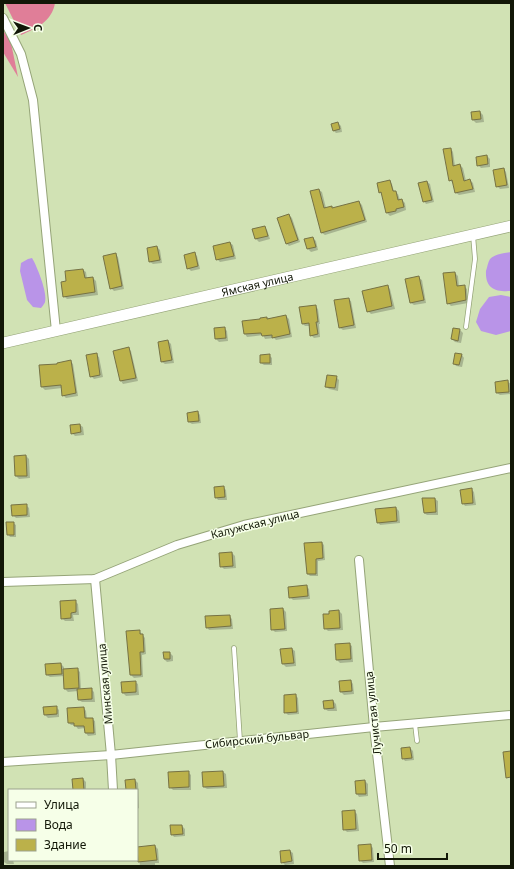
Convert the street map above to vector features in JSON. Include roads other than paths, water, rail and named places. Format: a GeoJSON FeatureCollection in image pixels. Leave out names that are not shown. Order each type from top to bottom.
{"type":"FeatureCollection","features":[{"type":"Feature","properties":{"kind":"main road","name":"Ямская улица"},"geometry":{"type":"LineString","coordinates":[[3,343],[511,226]]}},
{"type":"Feature","properties":{"kind":"street"},"geometry":{"type":"LineString","coordinates":[[3,18],[21,54],[33,100],[56,331]]}},
{"type":"Feature","properties":{"kind":"street","name":"Калужская улица"},"geometry":{"type":"LineString","coordinates":[[3,582],[95,579],[177,545],[244,525],[511,468]]}},
{"type":"Feature","properties":{"kind":"street","name":"Лучистая улица"},"geometry":{"type":"LineString","coordinates":[[359,560],[374,727],[390,866]]}},
{"type":"Feature","properties":{"kind":"street","name":"Минская улица"},"geometry":{"type":"LineString","coordinates":[[95,579],[111,755],[112,789]]}},
{"type":"Feature","properties":{"kind":"street","name":"Сибирский бульвар"},"geometry":{"type":"LineString","coordinates":[[3,762],[111,755],[374,727],[511,715]]}},
{"type":"Feature","properties":{"kind":"lane"},"geometry":{"type":"LineString","coordinates":[[466,328],[475,259],[473,235]]}},
{"type":"Feature","properties":{"kind":"lane"},"geometry":{"type":"LineString","coordinates":[[234,648],[240,741]]}},
{"type":"Feature","properties":{"kind":"lane"},"geometry":{"type":"LineString","coordinates":[[415,723],[417,741]]}},
{"type":"Feature","properties":{"kind":"water"},"geometry":{"type":"Polygon","coordinates":[[[511,252],[511,291],[496,290],[490,286],[486,277],[486,271],[490,259],[500,254],[511,252]]]}},
{"type":"Feature","properties":{"kind":"water"},"geometry":{"type":"Polygon","coordinates":[[[32,258],[44,287],[46,298],[45,303],[41,308],[33,307],[27,300],[20,271],[21,263],[32,258]]]}},
{"type":"Feature","properties":{"kind":"water"},"geometry":{"type":"Polygon","coordinates":[[[501,295],[511,297],[511,331],[496,335],[481,331],[476,322],[480,309],[489,297],[501,295]]]}}]}
